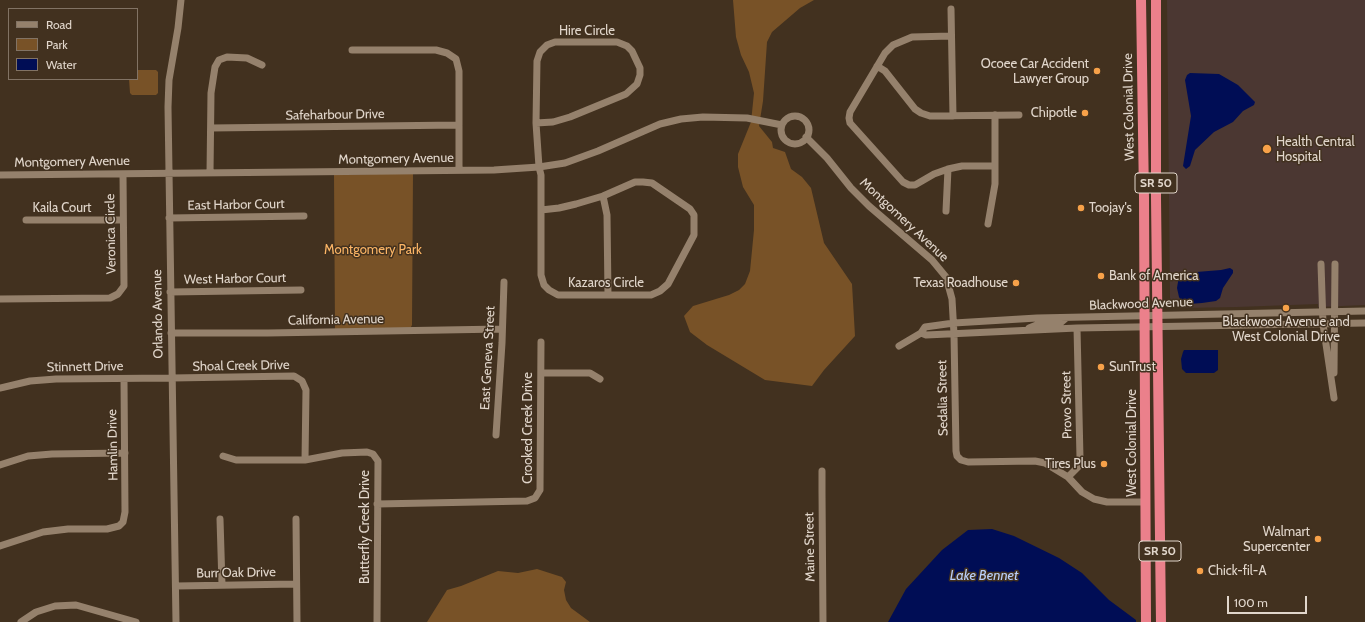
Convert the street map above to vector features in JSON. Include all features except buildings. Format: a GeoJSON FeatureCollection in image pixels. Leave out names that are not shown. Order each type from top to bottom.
{"type":"FeatureCollection","features":[{"type":"Feature","properties":{"kind":"highway","name":"West Colonial Drive"},"geometry":{"type":"LineString","coordinates":[[1141,0],[1144,197],[1146,622]]}},
{"type":"Feature","properties":{"kind":"highway","name":"West Colonial Drive"},"geometry":{"type":"LineString","coordinates":[[1156,0],[1157,328],[1161,622]]}},
{"type":"Feature","properties":{"kind":"highway"},"geometry":{"type":"LineString","coordinates":[[1145,590],[1154,605],[1161,610]]}},
{"type":"Feature","properties":{"kind":"street","name":"Orlando Avenue"},"geometry":{"type":"LineString","coordinates":[[176,622],[168,173],[168,92],[180,4]]}},
{"type":"Feature","properties":{"kind":"street"},"geometry":{"type":"LineString","coordinates":[[951,9],[952,116]]}},
{"type":"Feature","properties":{"kind":"street"},"geometry":{"type":"LineString","coordinates":[[952,36],[912,37],[893,45],[885,53],[850,112],[850,123],[903,182],[909,185],[916,185],[934,174],[948,169],[962,166],[995,166]]}},
{"type":"Feature","properties":{"kind":"street","name":"Hire Circle"},"geometry":{"type":"LineString","coordinates":[[536,123],[553,122],[570,117],[626,94],[637,84],[640,75],[640,68],[632,51],[627,46],[617,42],[555,42],[547,45],[540,52],[536,61],[536,123],[539,167]]}},
{"type":"Feature","properties":{"kind":"street"},"geometry":{"type":"LineString","coordinates":[[352,50],[436,50],[447,53],[456,59],[459,71],[459,170]]}},
{"type":"Feature","properties":{"kind":"street"},"geometry":{"type":"LineString","coordinates":[[210,173],[211,93],[215,67],[219,60],[227,57],[247,58],[262,66]]}},
{"type":"Feature","properties":{"kind":"street"},"geometry":{"type":"LineString","coordinates":[[877,66],[885,71],[921,113],[930,116],[1019,115]]}},
{"type":"Feature","properties":{"kind":"street"},"geometry":{"type":"LineString","coordinates":[[988,224],[995,184],[995,115]]}},
{"type":"Feature","properties":{"kind":"street"},"geometry":{"type":"LineString","coordinates":[[798,116],[802,118],[807,124],[808,128],[806,137],[800,142],[791,142],[786,140],[782,134],[782,125],[789,117],[798,116]]}},
{"type":"Feature","properties":{"kind":"street","name":"Montgomery Avenue"},"geometry":{"type":"LineString","coordinates":[[0,175],[459,170],[539,167],[564,163],[598,151],[660,124],[681,119],[703,117],[747,118],[782,125]]}},
{"type":"Feature","properties":{"kind":"street","name":"Safeharbour Drive"},"geometry":{"type":"LineString","coordinates":[[210,128],[459,125]]}},
{"type":"Feature","properties":{"kind":"street","name":"Montgomery Avenue"},"geometry":{"type":"LineString","coordinates":[[806,137],[827,158],[851,188],[869,206],[932,260],[946,277],[952,298],[954,334]]}},
{"type":"Feature","properties":{"kind":"street","name":"Kazaros Circle"},"geometry":{"type":"LineString","coordinates":[[539,167],[541,175],[542,210],[541,274],[544,285],[558,295],[651,295],[668,284],[694,235],[694,215],[690,209],[652,183],[635,182],[603,196],[559,208],[542,210]]}},
{"type":"Feature","properties":{"kind":"street"},"geometry":{"type":"LineString","coordinates":[[946,211],[948,169]]}},
{"type":"Feature","properties":{"kind":"street","name":"Veronica Circle"},"geometry":{"type":"LineString","coordinates":[[0,299],[110,298],[118,294],[124,286],[123,174]]}},
{"type":"Feature","properties":{"kind":"street"},"geometry":{"type":"LineString","coordinates":[[603,196],[607,216],[608,295]]}},
{"type":"Feature","properties":{"kind":"street","name":"East Harbor Court"},"geometry":{"type":"LineString","coordinates":[[169,218],[304,216]]}},
{"type":"Feature","properties":{"kind":"street","name":"Kaila Court"},"geometry":{"type":"LineString","coordinates":[[26,220],[123,220]]}},
{"type":"Feature","properties":{"kind":"street"},"geometry":{"type":"LineString","coordinates":[[1320,264],[1323,324],[1334,398],[1335,264]]}},
{"type":"Feature","properties":{"kind":"street","name":"East Geneva Street"},"geometry":{"type":"LineString","coordinates":[[496,435],[504,282]]}},
{"type":"Feature","properties":{"kind":"street","name":"West Harbor Court"},"geometry":{"type":"LineString","coordinates":[[170,292],[301,290]]}},
{"type":"Feature","properties":{"kind":"street","name":"Blackwood Avenue"},"geometry":{"type":"LineString","coordinates":[[899,346],[921,333],[925,326],[954,323],[1037,318],[1365,311]]}},
{"type":"Feature","properties":{"kind":"street"},"geometry":{"type":"LineString","coordinates":[[1025,330],[1039,324],[1059,324],[1066,318]]}},
{"type":"Feature","properties":{"kind":"street","name":"Blackwood Avenue"},"geometry":{"type":"LineString","coordinates":[[921,333],[926,335],[1077,328],[1157,328],[1365,323]]}},
{"type":"Feature","properties":{"kind":"street","name":"Provo Street"},"geometry":{"type":"LineString","coordinates":[[1068,477],[1078,467],[1080,458],[1077,328]]}},
{"type":"Feature","properties":{"kind":"street","name":"California Avenue"},"geometry":{"type":"LineString","coordinates":[[171,333],[502,329]]}},
{"type":"Feature","properties":{"kind":"street","name":"Sedalia Street"},"geometry":{"type":"LineString","coordinates":[[954,334],[957,456],[961,460],[968,462],[1035,461],[1045,463],[1068,477]]}},
{"type":"Feature","properties":{"kind":"street","name":"Crooked Creek Drive"},"geometry":{"type":"LineString","coordinates":[[377,504],[527,501],[535,498],[540,490],[541,342]]}},
{"type":"Feature","properties":{"kind":"street"},"geometry":{"type":"LineString","coordinates":[[541,373],[590,373],[600,379]]}},
{"type":"Feature","properties":{"kind":"street","name":"Shoal Creek Drive"},"geometry":{"type":"LineString","coordinates":[[172,378],[294,376],[302,381],[306,390],[305,460]]}},
{"type":"Feature","properties":{"kind":"street","name":"Stinnett Drive"},"geometry":{"type":"LineString","coordinates":[[0,388],[30,381],[56,379],[172,378]]}},
{"type":"Feature","properties":{"kind":"street","name":"Hamlin Drive"},"geometry":{"type":"LineString","coordinates":[[0,546],[43,532],[68,529],[107,529],[119,526],[123,522],[126,512],[124,379]]}},
{"type":"Feature","properties":{"kind":"street","name":"Butterfly Creek Drive"},"geometry":{"type":"LineString","coordinates":[[305,460],[342,453],[367,452],[373,454],[378,461],[377,622]]}},
{"type":"Feature","properties":{"kind":"street"},"geometry":{"type":"LineString","coordinates":[[0,465],[28,456],[52,454],[125,453]]}},
{"type":"Feature","properties":{"kind":"street"},"geometry":{"type":"LineString","coordinates":[[223,456],[236,460],[305,460]]}},
{"type":"Feature","properties":{"kind":"street","name":"Maine Street"},"geometry":{"type":"LineString","coordinates":[[822,471],[823,622]]}},
{"type":"Feature","properties":{"kind":"street"},"geometry":{"type":"LineString","coordinates":[[1068,477],[1082,492],[1094,499],[1107,502],[1145,502]]}},
{"type":"Feature","properties":{"kind":"street"},"geometry":{"type":"LineString","coordinates":[[220,519],[222,585]]}},
{"type":"Feature","properties":{"kind":"street"},"geometry":{"type":"LineString","coordinates":[[296,519],[297,622]]}},
{"type":"Feature","properties":{"kind":"street","name":"Burr Oak Drive"},"geometry":{"type":"LineString","coordinates":[[176,586],[296,584]]}},
{"type":"Feature","properties":{"kind":"street"},"geometry":{"type":"LineString","coordinates":[[21,622],[36,612],[55,606],[76,605],[136,622]]}},
{"type":"Feature","properties":{"kind":"shaded area","name":"Health Central Hospital"},"geometry":{"type":"Polygon","coordinates":[[[1167,0],[1365,0],[1365,305],[1318,307],[1318,304],[1180,308],[1174,305],[1170,298],[1167,0]]]}},
{"type":"Feature","properties":{"kind":"green space"},"geometry":{"type":"Polygon","coordinates":[[[733,0],[814,0],[800,8],[772,32],[767,42],[763,101],[759,126],[772,142],[773,148],[785,152],[791,169],[802,177],[811,188],[824,243],[852,284],[855,336],[824,370],[812,386],[765,380],[707,345],[690,332],[684,316],[693,306],[729,295],[739,290],[745,284],[750,271],[754,230],[754,205],[743,187],[738,167],[738,154],[751,122],[754,93],[749,72],[741,55],[736,37],[733,0]]]}},
{"type":"Feature","properties":{"kind":"green space"},"geometry":{"type":"Polygon","coordinates":[[[138,70],[156,70],[158,72],[158,93],[156,95],[132,95],[130,93],[129,80],[138,80],[138,70]]]}},
{"type":"Feature","properties":{"kind":"green space","name":"Montgomery Park"},"geometry":{"type":"Polygon","coordinates":[[[413,173],[412,325],[410,329],[335,331],[334,175],[413,173]]]}},
{"type":"Feature","properties":{"kind":"green space"},"geometry":{"type":"Polygon","coordinates":[[[537,569],[562,577],[566,582],[564,590],[566,600],[571,608],[590,622],[427,622],[447,590],[498,571],[518,573],[537,569]]]}},
{"type":"Feature","properties":{"kind":"water"},"geometry":{"type":"Polygon","coordinates":[[[1190,73],[1219,74],[1238,85],[1255,102],[1254,105],[1243,111],[1233,122],[1214,132],[1195,150],[1190,166],[1186,169],[1183,166],[1191,116],[1185,80],[1187,75],[1190,73]]]}},
{"type":"Feature","properties":{"kind":"water"},"geometry":{"type":"Polygon","coordinates":[[[1230,268],[1233,270],[1233,273],[1223,288],[1220,298],[1216,301],[1189,304],[1182,302],[1177,288],[1179,276],[1184,273],[1230,268]]]}},
{"type":"Feature","properties":{"kind":"water"},"geometry":{"type":"Polygon","coordinates":[[[1184,350],[1218,350],[1218,370],[1214,373],[1186,373],[1182,369],[1181,359],[1184,350]]]}},
{"type":"Feature","properties":{"kind":"water","name":"Lake Bennet"},"geometry":{"type":"Polygon","coordinates":[[[992,529],[1014,536],[1059,558],[1082,573],[1109,600],[1136,620],[1136,622],[888,622],[906,589],[942,550],[968,530],[992,529]]]}},
{"type":"Feature","properties":{"kind":"place","name":"Ocoee Car Accident Lawyer Group"},"geometry":{"type":"Point","coordinates":[1097,71]}},
{"type":"Feature","properties":{"kind":"place","name":"Chipotle"},"geometry":{"type":"Point","coordinates":[1085,113]}},
{"type":"Feature","properties":{"kind":"place","name":"Health Central Hospital"},"geometry":{"type":"Point","coordinates":[1267,149]}},
{"type":"Feature","properties":{"kind":"place","name":"Toojay's"},"geometry":{"type":"Point","coordinates":[1081,208]}},
{"type":"Feature","properties":{"kind":"place","name":"Bank of America"},"geometry":{"type":"Point","coordinates":[1101,276]}},
{"type":"Feature","properties":{"kind":"place","name":"Texas Roadhouse"},"geometry":{"type":"Point","coordinates":[1016,283]}},
{"type":"Feature","properties":{"kind":"place","name":"Blackwood Avenue and West Colonial Drive"},"geometry":{"type":"Point","coordinates":[1286,308]}},
{"type":"Feature","properties":{"kind":"place","name":"SunTrust"},"geometry":{"type":"Point","coordinates":[1101,367]}},
{"type":"Feature","properties":{"kind":"place","name":"Tires Plus"},"geometry":{"type":"Point","coordinates":[1104,464]}},
{"type":"Feature","properties":{"kind":"place","name":"Walmart Supercenter"},"geometry":{"type":"Point","coordinates":[1318,539]}},
{"type":"Feature","properties":{"kind":"place","name":"Chick-fil-A"},"geometry":{"type":"Point","coordinates":[1200,571]}}]}
